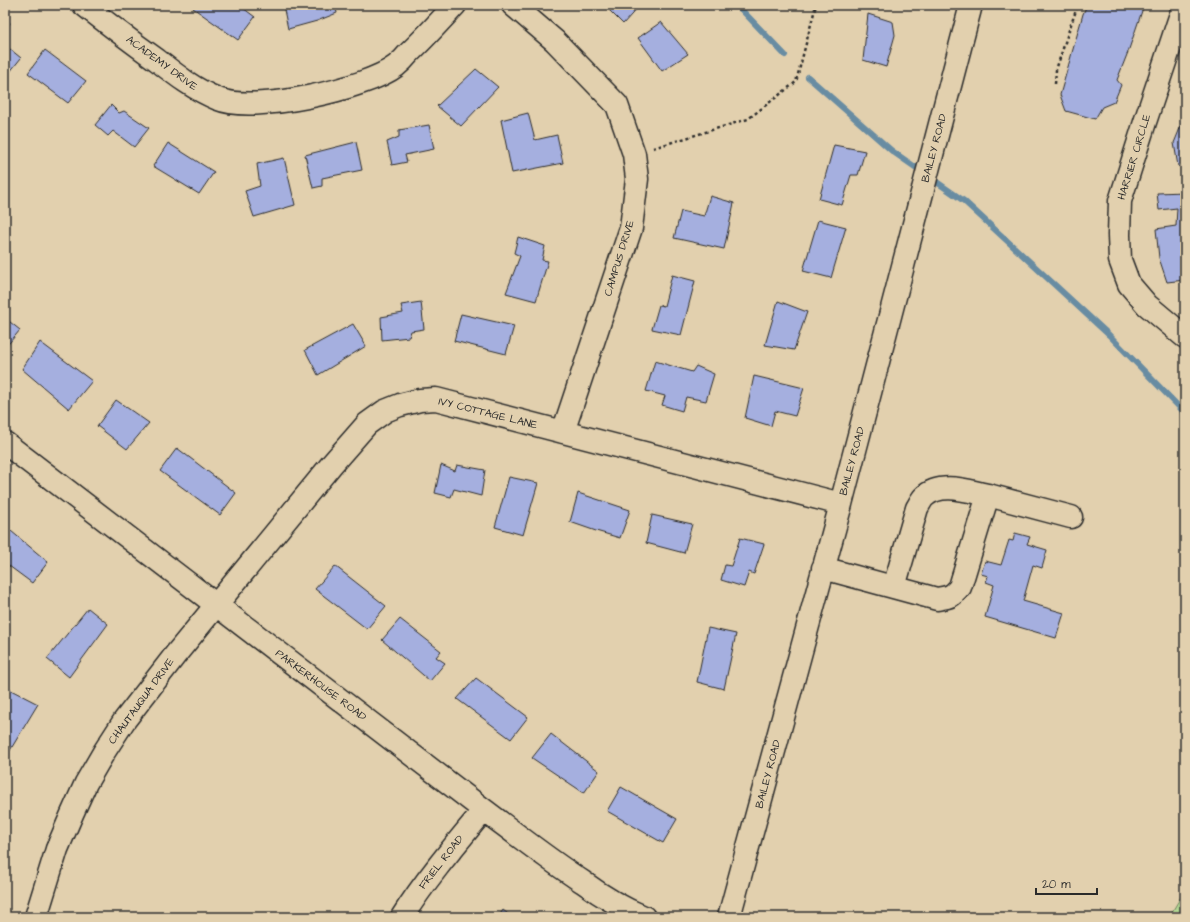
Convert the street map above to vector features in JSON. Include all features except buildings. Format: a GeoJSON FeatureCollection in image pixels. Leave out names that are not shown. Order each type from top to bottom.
{"type":"FeatureCollection","features":[{"type":"Feature","properties":{"kind":"street","name":"ACADEMY DRIVE"},"geometry":{"type":"LineString","coordinates":[[84,5],[198,90],[219,100],[245,104],[269,103],[321,95],[368,81],[395,66],[418,45],[455,5]]}},
{"type":"Feature","properties":{"kind":"street","name":"CAMPUS DRIVE"},"geometry":{"type":"LineString","coordinates":[[513,5],[555,41],[617,104],[634,154],[637,179],[631,228],[563,432]]}},
{"type":"Feature","properties":{"kind":"street","name":"BAILEY ROAD"},"geometry":{"type":"LineString","coordinates":[[729,917],[841,504],[971,5]]}},
{"type":"Feature","properties":{"kind":"street","name":"HARRIER CIRCLE"},"geometry":{"type":"LineString","coordinates":[[1184,5],[1144,122],[1120,201],[1118,235],[1120,260],[1129,284],[1147,305],[1185,337]]}},
{"type":"Feature","properties":{"kind":"street","name":"IVY COTTAGE LANE"},"geometry":{"type":"LineString","coordinates":[[216,605],[367,424],[385,411],[400,405],[420,400],[436,399],[841,504]]}},
{"type":"Feature","properties":{"kind":"street","name":"PARKERHOUSE ROAD"},"geometry":{"type":"LineString","coordinates":[[5,443],[484,810],[562,868],[600,894],[631,912],[644,917]]}},
{"type":"Feature","properties":{"kind":"street"},"geometry":{"type":"LineString","coordinates":[[894,587],[917,508],[924,497],[933,491],[950,488],[988,495],[1071,517]]}},
{"type":"Feature","properties":{"kind":"street"},"geometry":{"type":"LineString","coordinates":[[823,568],[937,599],[950,597],[955,594],[960,587],[988,495]]}},
{"type":"Feature","properties":{"kind":"street","name":"CHAUTAUQUA DRIVE"},"geometry":{"type":"LineString","coordinates":[[36,917],[57,849],[86,783],[124,721],[216,605]]}},
{"type":"Feature","properties":{"kind":"street","name":"FRIEL ROAD"},"geometry":{"type":"LineString","coordinates":[[402,917],[419,890],[484,810]]}},
{"type":"Feature","properties":{"kind":"path"},"geometry":{"type":"LineString","coordinates":[[634,154],[748,119],[796,82],[816,5]]}},
{"type":"Feature","properties":{"kind":"path"},"geometry":{"type":"LineString","coordinates":[[1055,84],[1056,70],[1078,5]]}},
{"type":"Feature","properties":{"kind":"green space"},"geometry":{"type":"Polygon","coordinates":[[[1185,890],[1185,917],[1169,917],[1185,890]]]}},
{"type":"Feature","properties":{"kind":"waterway"},"geometry":{"type":"LineString","coordinates":[[737,5],[785,55]]}},
{"type":"Feature","properties":{"kind":"waterway"},"geometry":{"type":"LineString","coordinates":[[808,77],[892,151],[964,201],[1109,335],[1185,413]]}}]}
